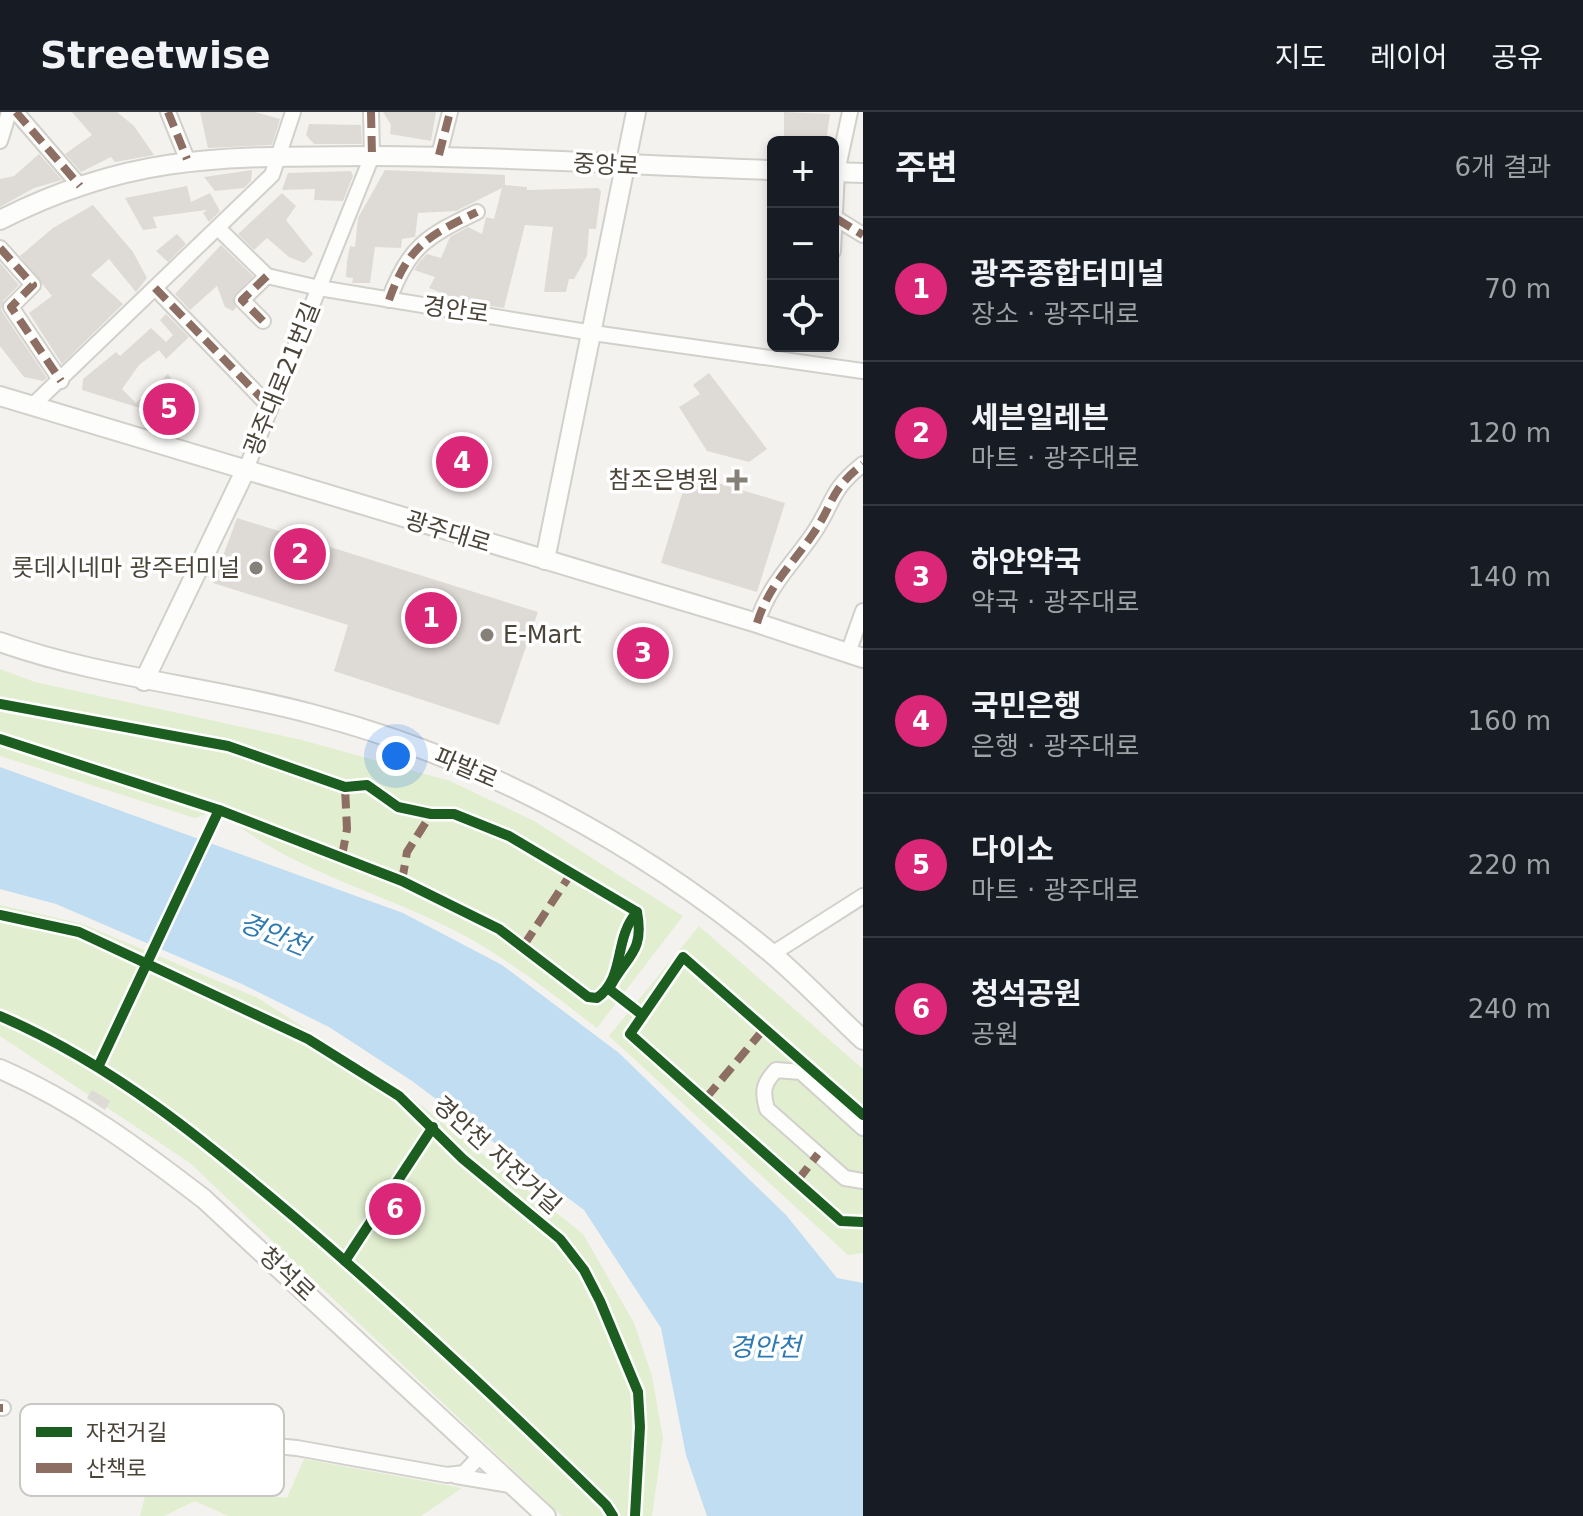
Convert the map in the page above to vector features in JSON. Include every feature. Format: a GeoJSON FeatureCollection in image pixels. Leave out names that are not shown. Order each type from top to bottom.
{"type":"FeatureCollection","features":[{"type":"Feature","properties":{"kind":"street"},"geometry":{"type":"LineString","coordinates":[[1,138],[9,112]]}},
{"type":"Feature","properties":{"kind":"street"},"geometry":{"type":"LineString","coordinates":[[16,112],[80,186]]}},
{"type":"Feature","properties":{"kind":"street"},"geometry":{"type":"LineString","coordinates":[[168,112],[187,159]]}},
{"type":"Feature","properties":{"kind":"street"},"geometry":{"type":"LineString","coordinates":[[33,405],[272,175],[293,112]]}},
{"type":"Feature","properties":{"kind":"street"},"geometry":{"type":"LineString","coordinates":[[371,112],[372,156]]}},
{"type":"Feature","properties":{"kind":"street"},"geometry":{"type":"LineString","coordinates":[[439,155],[450,112]]}},
{"type":"Feature","properties":{"kind":"street"},"geometry":{"type":"LineString","coordinates":[[839,156],[850,112]]}},
{"type":"Feature","properties":{"kind":"street"},"geometry":{"type":"LineString","coordinates":[[545,560],[637,113]]}},
{"type":"Feature","properties":{"kind":"street","name":"중앙로"},"geometry":{"type":"LineString","coordinates":[[0,220],[80,186],[128,170],[187,159],[278,155],[439,155],[624,166],[767,170]]}},
{"type":"Feature","properties":{"kind":"street","name":"광주대로21번길"},"geometry":{"type":"LineString","coordinates":[[246,469],[372,156]]}},
{"type":"Feature","properties":{"kind":"street"},"geometry":{"type":"LineString","coordinates":[[839,172],[863,173]]}},
{"type":"Feature","properties":{"kind":"street"},"geometry":{"type":"LineString","coordinates":[[389,300],[404,263],[424,239],[477,212]]}},
{"type":"Feature","properties":{"kind":"street"},"geometry":{"type":"LineString","coordinates":[[839,220],[863,235]]}},
{"type":"Feature","properties":{"kind":"street"},"geometry":{"type":"LineString","coordinates":[[219,229],[267,276],[242,300],[263,321]]}},
{"type":"Feature","properties":{"kind":"street"},"geometry":{"type":"LineString","coordinates":[[0,248],[33,285],[11,307],[61,381]]}},
{"type":"Feature","properties":{"kind":"street","name":"광주대로21번길"},"geometry":{"type":"LineString","coordinates":[[267,276],[319,288]]}},
{"type":"Feature","properties":{"kind":"street"},"geometry":{"type":"LineString","coordinates":[[155,288],[270,407]]}},
{"type":"Feature","properties":{"kind":"street","name":"경안로"},"geometry":{"type":"LineString","coordinates":[[319,288],[593,333],[863,371]]}},
{"type":"Feature","properties":{"kind":"street"},"geometry":{"type":"LineString","coordinates":[[793,361],[796,352]]}},
{"type":"Feature","properties":{"kind":"street","name":"광주대로"},"geometry":{"type":"LineString","coordinates":[[0,396],[757,623],[856,656]]}},
{"type":"Feature","properties":{"kind":"street"},"geometry":{"type":"LineString","coordinates":[[757,623],[766,594],[817,529],[838,485],[863,464]]}},
{"type":"Feature","properties":{"kind":"street"},"geometry":{"type":"LineString","coordinates":[[144,681],[246,469]]}},
{"type":"Feature","properties":{"kind":"street"},"geometry":{"type":"LineString","coordinates":[[856,656],[863,611]]}},
{"type":"Feature","properties":{"kind":"street","name":"파발로"},"geometry":{"type":"LineString","coordinates":[[0,642],[78,666],[278,705],[336,720],[395,738],[474,771],[600,835],[689,892],[772,954],[863,1040]]}},
{"type":"Feature","properties":{"kind":"street"},"geometry":{"type":"LineString","coordinates":[[772,954],[862,900]]}},
{"type":"Feature","properties":{"kind":"street","name":"청석로"},"geometry":{"type":"LineString","coordinates":[[0,1069],[87,1113],[143,1151],[204,1199],[546,1516]]}},
{"type":"Feature","properties":{"kind":"street"},"geometry":{"type":"LineString","coordinates":[[863,1128],[801,1072],[776,1070],[766,1081],[763,1094],[767,1109],[845,1178],[863,1181]]}},
{"type":"Feature","properties":{"kind":"street"},"geometry":{"type":"LineString","coordinates":[[284,1447],[496,1481],[516,1487]]}},
{"type":"Feature","properties":{"kind":"street"},"geometry":{"type":"LineString","coordinates":[[447,1475],[464,1473],[480,1456]]}},
{"type":"Feature","properties":{"kind":"green space"},"geometry":{"type":"Polygon","coordinates":[[[0,669],[35,682],[302,740],[450,781],[534,821],[683,916],[597,1028],[486,948],[446,926],[298,862],[243,830],[219,810],[195,818],[0,756],[0,669]]]}},
{"type":"Feature","properties":{"kind":"green space"},"geometry":{"type":"Polygon","coordinates":[[[0,905],[83,924],[258,998],[408,1095],[583,1234],[634,1323],[652,1376],[663,1438],[652,1516],[562,1516],[190,1163],[0,1036],[0,905]]]}},
{"type":"Feature","properties":{"kind":"green space"},"geometry":{"type":"Polygon","coordinates":[[[699,926],[863,1069],[863,1253],[848,1255],[609,1036],[699,926]]]}},
{"type":"Feature","properties":{"kind":"green space"},"geometry":{"type":"Polygon","coordinates":[[[304,1459],[462,1488],[421,1516],[228,1516],[195,1501],[164,1516],[140,1516],[145,1496],[287,1498],[304,1459]]]}},
{"type":"Feature","properties":{"kind":"water","name":"경안천"},"geometry":{"type":"Polygon","coordinates":[[[0,767],[403,913],[502,965],[619,1053],[786,1215],[837,1278],[863,1283],[863,1516],[707,1516],[686,1455],[661,1328],[584,1210],[412,1081],[329,1027],[242,984],[56,904],[0,889],[0,767]]]}},
{"type":"Feature","properties":{"kind":"building"},"geometry":{"type":"Polygon","coordinates":[[[72,112],[117,112],[134,126],[154,155],[115,162],[111,157],[81,172],[65,154],[92,135],[72,112]]]}},
{"type":"Feature","properties":{"kind":"building"},"geometry":{"type":"Polygon","coordinates":[[[200,112],[255,112],[280,119],[272,145],[208,148],[200,112]]]}},
{"type":"Feature","properties":{"kind":"building"},"geometry":{"type":"Polygon","coordinates":[[[383,112],[436,112],[431,141],[390,134],[391,125],[383,112]]]}},
{"type":"Feature","properties":{"kind":"building"},"geometry":{"type":"Polygon","coordinates":[[[784,112],[830,114],[827,136],[784,136],[784,112]]]}},
{"type":"Feature","properties":{"kind":"building"},"geometry":{"type":"Polygon","coordinates":[[[309,124],[361,125],[362,144],[314,144],[306,135],[309,124]]]}},
{"type":"Feature","properties":{"kind":"building"},"geometry":{"type":"Polygon","coordinates":[[[39,154],[62,180],[34,188],[0,207],[0,179],[14,176],[39,154]]]}},
{"type":"Feature","properties":{"kind":"building"},"geometry":{"type":"Polygon","coordinates":[[[252,170],[251,181],[244,188],[215,191],[204,177],[252,170]]]}},
{"type":"Feature","properties":{"kind":"building"},"geometry":{"type":"Polygon","coordinates":[[[385,170],[505,175],[505,185],[527,187],[527,190],[598,188],[601,191],[596,229],[589,229],[587,256],[574,279],[569,279],[566,292],[544,292],[553,227],[525,225],[504,308],[464,302],[429,288],[435,277],[414,270],[420,261],[427,254],[441,258],[450,237],[468,227],[482,234],[486,217],[494,219],[502,188],[456,211],[418,213],[415,237],[402,239],[401,248],[375,247],[370,283],[352,283],[353,278],[346,277],[347,261],[350,246],[355,247],[358,218],[385,170]]]}},
{"type":"Feature","properties":{"kind":"building"},"geometry":{"type":"Polygon","coordinates":[[[351,171],[353,176],[343,201],[314,200],[315,189],[282,190],[288,173],[351,171]]]}},
{"type":"Feature","properties":{"kind":"building"},"geometry":{"type":"Polygon","coordinates":[[[187,186],[191,202],[210,193],[220,211],[209,222],[203,213],[207,210],[153,217],[157,228],[143,230],[125,198],[187,186]]]}},
{"type":"Feature","properties":{"kind":"building"},"geometry":{"type":"Polygon","coordinates":[[[282,193],[296,206],[286,220],[313,254],[304,263],[289,257],[267,238],[254,250],[238,234],[282,193]]]}},
{"type":"Feature","properties":{"kind":"building"},"geometry":{"type":"Polygon","coordinates":[[[93,205],[133,252],[147,278],[136,292],[109,259],[91,275],[123,304],[62,364],[29,313],[52,296],[20,256],[53,228],[93,205]]]}},
{"type":"Feature","properties":{"kind":"building"},"geometry":{"type":"Polygon","coordinates":[[[177,234],[186,244],[168,262],[156,251],[177,234]]]}},
{"type":"Feature","properties":{"kind":"building"},"geometry":{"type":"Polygon","coordinates":[[[221,245],[253,276],[233,297],[236,308],[233,311],[225,307],[217,286],[190,310],[175,294],[221,245]]]}},
{"type":"Feature","properties":{"kind":"building"},"geometry":{"type":"Polygon","coordinates":[[[0,263],[19,285],[4,300],[1,310],[47,378],[43,381],[24,377],[0,346],[0,263]]]}},
{"type":"Feature","properties":{"kind":"building"},"geometry":{"type":"Polygon","coordinates":[[[166,314],[189,337],[166,359],[159,350],[139,365],[122,389],[136,403],[168,374],[196,415],[185,422],[82,390],[83,379],[116,352],[120,356],[151,328],[166,342],[173,335],[160,320],[166,314]]]}},
{"type":"Feature","properties":{"kind":"building"},"geometry":{"type":"Polygon","coordinates":[[[709,373],[767,449],[749,462],[707,451],[679,407],[700,394],[693,385],[709,373]]]}},
{"type":"Feature","properties":{"kind":"building","name":"참조은병원"},"geometry":{"type":"Polygon","coordinates":[[[688,474],[785,503],[757,592],[661,563],[688,474]]]}},
{"type":"Feature","properties":{"kind":"building"},"geometry":{"type":"Polygon","coordinates":[[[237,518],[538,612],[499,725],[334,671],[348,625],[213,583],[237,518]]]}},
{"type":"Feature","properties":{"kind":"building"},"geometry":{"type":"Polygon","coordinates":[[[92,1090],[110,1101],[105,1110],[87,1098],[92,1090]]]}},
{"type":"Feature","properties":{"kind":"marked path"},"geometry":{"type":"LineString","coordinates":[[16,112],[80,186]]}},
{"type":"Feature","properties":{"kind":"marked path"},"geometry":{"type":"LineString","coordinates":[[168,112],[187,159]]}},
{"type":"Feature","properties":{"kind":"marked path"},"geometry":{"type":"LineString","coordinates":[[371,112],[372,156]]}},
{"type":"Feature","properties":{"kind":"marked path"},"geometry":{"type":"LineString","coordinates":[[439,155],[450,112]]}},
{"type":"Feature","properties":{"kind":"marked path"},"geometry":{"type":"LineString","coordinates":[[389,300],[404,267],[421,245],[445,228],[477,212]]}},
{"type":"Feature","properties":{"kind":"marked path"},"geometry":{"type":"LineString","coordinates":[[839,220],[863,235]]}},
{"type":"Feature","properties":{"kind":"marked path"},"geometry":{"type":"LineString","coordinates":[[0,248],[33,285],[11,307],[61,381]]}},
{"type":"Feature","properties":{"kind":"marked path"},"geometry":{"type":"LineString","coordinates":[[263,321],[242,300],[267,276]]}},
{"type":"Feature","properties":{"kind":"marked path"},"geometry":{"type":"LineString","coordinates":[[155,288],[270,407]]}},
{"type":"Feature","properties":{"kind":"marked path"},"geometry":{"type":"LineString","coordinates":[[757,623],[774,587],[813,534],[838,490],[863,464]]}},
{"type":"Feature","properties":{"kind":"marked path"},"geometry":{"type":"LineString","coordinates":[[342,856],[347,829],[345,787]]}},
{"type":"Feature","properties":{"kind":"marked path"},"geometry":{"type":"LineString","coordinates":[[402,881],[407,852],[431,814]]}},
{"type":"Feature","properties":{"kind":"marked path"},"geometry":{"type":"LineString","coordinates":[[524,945],[572,872]]}},
{"type":"Feature","properties":{"kind":"marked path"},"geometry":{"type":"LineString","coordinates":[[706,1098],[764,1029]]}},
{"type":"Feature","properties":{"kind":"marked path"},"geometry":{"type":"LineString","coordinates":[[798,1180],[818,1154]]}},
{"type":"Feature","properties":{"kind":"cycle path"},"geometry":{"type":"LineString","coordinates":[[0,704],[228,746],[345,787],[367,785],[398,807],[431,814],[454,814],[509,836],[637,912],[625,934],[612,980],[597,998],[588,997],[499,929],[402,881],[219,810],[0,739]]}},
{"type":"Feature","properties":{"kind":"cycle path"},"geometry":{"type":"LineString","coordinates":[[99,1065],[219,810]]}},
{"type":"Feature","properties":{"kind":"cycle path"},"geometry":{"type":"LineString","coordinates":[[637,912],[639,926],[636,946],[609,989],[641,1014]]}},
{"type":"Feature","properties":{"kind":"cycle path","name":"경안천 자전거길"},"geometry":{"type":"LineString","coordinates":[[0,915],[79,932],[308,1039],[399,1096],[463,1159],[560,1239],[584,1270],[600,1301],[638,1392],[640,1427],[635,1516]]}},
{"type":"Feature","properties":{"kind":"cycle path"},"geometry":{"type":"LineString","coordinates":[[863,1115],[683,957],[630,1034],[841,1221],[863,1222]]}},
{"type":"Feature","properties":{"kind":"cycle path"},"geometry":{"type":"LineString","coordinates":[[0,1016],[82,1057],[120,1081],[229,1162],[416,1325],[568,1468],[606,1505],[613,1516]]}},
{"type":"Feature","properties":{"kind":"cycle path","name":"경안천 자전거길"},"geometry":{"type":"LineString","coordinates":[[345,1261],[433,1127]]}},
{"type":"Feature","properties":{"kind":"place","name":"다이소"},"geometry":{"type":"Point","coordinates":[169,409]}},
{"type":"Feature","properties":{"kind":"place","name":"국민은행"},"geometry":{"type":"Point","coordinates":[462,462]}},
{"type":"Feature","properties":{"kind":"place","name":"참조은병원"},"geometry":{"type":"Point","coordinates":[737,480]}},
{"type":"Feature","properties":{"kind":"place","name":"세븐일레븐"},"geometry":{"type":"Point","coordinates":[300,554]}},
{"type":"Feature","properties":{"kind":"place","name":"롯데시네마 광주터미널"},"geometry":{"type":"Point","coordinates":[256,568]}},
{"type":"Feature","properties":{"kind":"place","name":"광주종합터미널"},"geometry":{"type":"Point","coordinates":[431,618]}},
{"type":"Feature","properties":{"kind":"place","name":"E-Mart"},"geometry":{"type":"Point","coordinates":[487,635]}},
{"type":"Feature","properties":{"kind":"place","name":"하얀약국"},"geometry":{"type":"Point","coordinates":[643,653]}},
{"type":"Feature","properties":{"kind":"place","name":"청석공원"},"geometry":{"type":"Point","coordinates":[395,1209]}}]}
